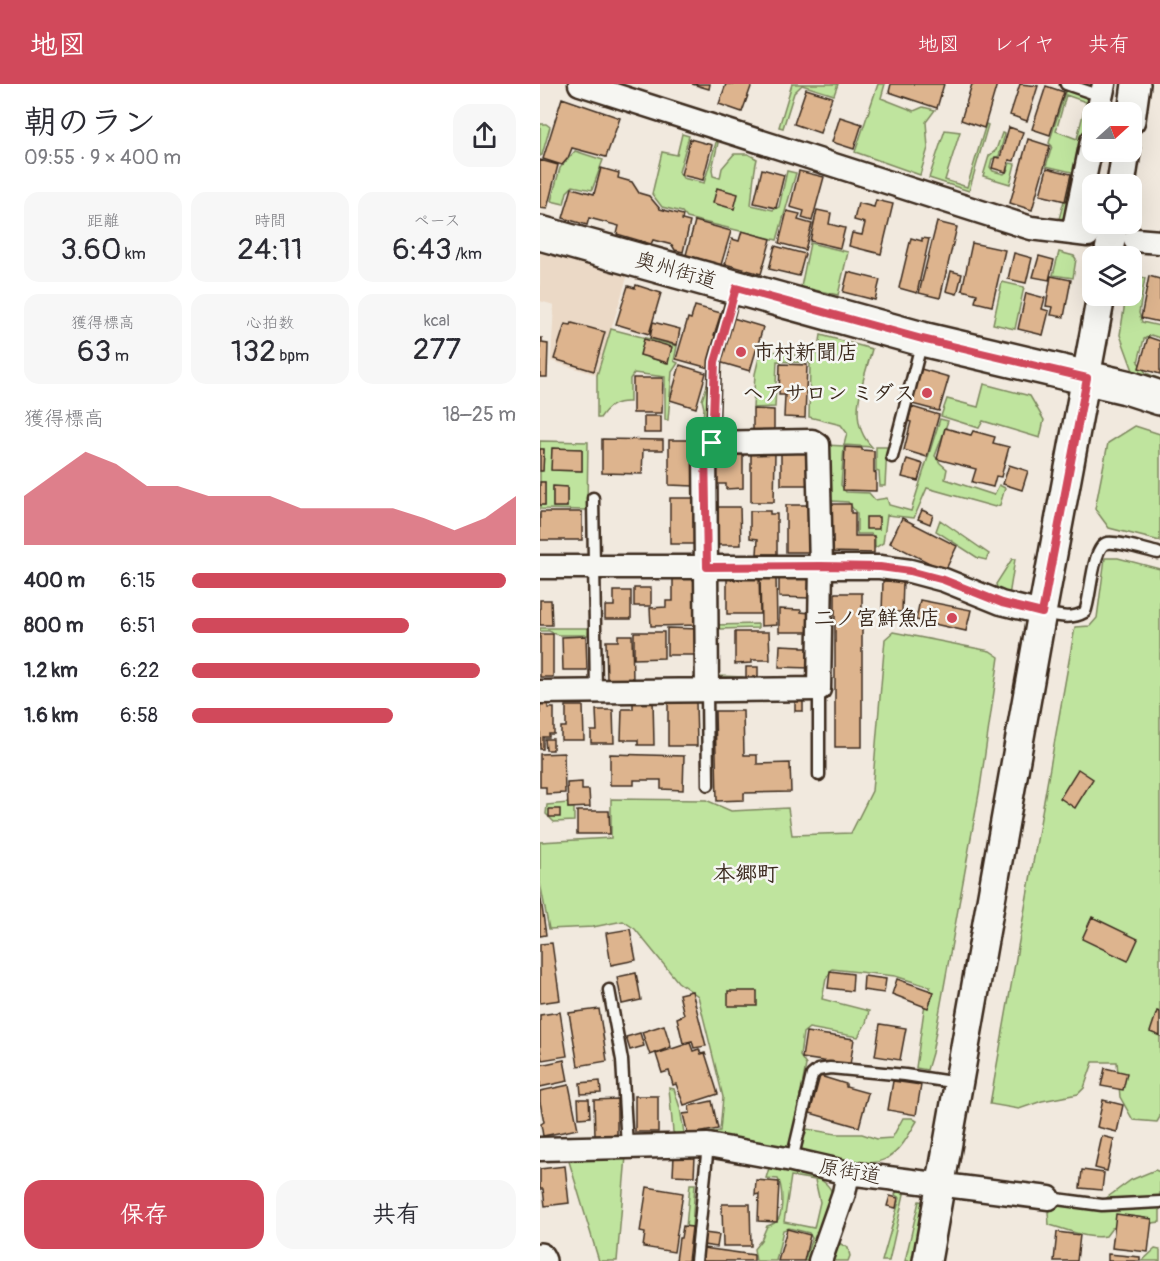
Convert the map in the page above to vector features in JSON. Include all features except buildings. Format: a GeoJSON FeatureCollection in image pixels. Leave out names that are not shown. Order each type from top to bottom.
{"type":"FeatureCollection","features":[{"type":"Feature","properties":{"kind":"main road","name":"奥州街道"},"geometry":{"type":"LineString","coordinates":[[540,233],[922,339],[1087,378],[1160,398]]}},
{"type":"Feature","properties":{"kind":"street"},"geometry":{"type":"LineString","coordinates":[[580,84],[1031,228],[1081,234],[1090,162]]}},
{"type":"Feature","properties":{"kind":"street"},"geometry":{"type":"LineString","coordinates":[[1134,102],[1136,84]]}},
{"type":"Feature","properties":{"kind":"street"},"geometry":{"type":"LineString","coordinates":[[1135,240],[1160,236]]}},
{"type":"Feature","properties":{"kind":"street"},"geometry":{"type":"LineString","coordinates":[[927,1261],[1042,613],[1099,306]]}},
{"type":"Feature","properties":{"kind":"street"},"geometry":{"type":"LineString","coordinates":[[540,692],[819,689],[821,566],[818,445],[812,441],[708,443],[705,447],[707,690]]}},
{"type":"Feature","properties":{"kind":"street"},"geometry":{"type":"LineString","coordinates":[[540,567],[880,567],[910,571],[944,580],[1002,603],[1042,613]]}},
{"type":"Feature","properties":{"kind":"street","name":"原街道"},"geometry":{"type":"LineString","coordinates":[[540,1149],[708,1145],[848,1173],[1049,1198]]}},
{"type":"Feature","properties":{"kind":"street"},"geometry":{"type":"LineString","coordinates":[[820,1261],[844,1193],[848,1173]]}},
{"type":"Feature","properties":{"kind":"street"},"geometry":{"type":"LineString","coordinates":[[540,1257],[542,1261]]}},
{"type":"Feature","properties":{"kind":"lane"},"geometry":{"type":"LineString","coordinates":[[1066,84],[1101,98]]}},
{"type":"Feature","properties":{"kind":"lane"},"geometry":{"type":"LineString","coordinates":[[712,443],[715,362],[736,288]]}},
{"type":"Feature","properties":{"kind":"lane"},"geometry":{"type":"LineString","coordinates":[[892,457],[922,339]]}},
{"type":"Feature","properties":{"kind":"lane"},"geometry":{"type":"LineString","coordinates":[[593,498],[596,690]]}},
{"type":"Feature","properties":{"kind":"lane"},"geometry":{"type":"LineString","coordinates":[[1042,613],[1068,618],[1085,612],[1089,602],[1096,556],[1099,548],[1105,543],[1158,553]]}},
{"type":"Feature","properties":{"kind":"lane"},"geometry":{"type":"LineString","coordinates":[[819,689],[819,775]]}},
{"type":"Feature","properties":{"kind":"lane"},"geometry":{"type":"LineString","coordinates":[[707,690],[708,785]]}},
{"type":"Feature","properties":{"kind":"lane"},"geometry":{"type":"LineString","coordinates":[[609,990],[622,1060],[627,1147]]}},
{"type":"Feature","properties":{"kind":"lane"},"geometry":{"type":"LineString","coordinates":[[792,1160],[812,1075],[818,1070],[830,1068],[958,1083]]}},
{"type":"Feature","properties":{"kind":"lane"},"geometry":{"type":"LineString","coordinates":[[696,1261],[708,1145]]}},
{"type":"Feature","properties":{"kind":"lane","name":"原街道"},"geometry":{"type":"LineString","coordinates":[[1049,1198],[1102,1204],[1160,1202]]}},
{"type":"Feature","properties":{"kind":"shaded area"},"geometry":{"type":"Polygon","coordinates":[[[540,245],[629,271],[597,375],[551,361],[554,305],[540,301],[540,245]]]}},
{"type":"Feature","properties":{"kind":"green space"},"geometry":{"type":"Polygon","coordinates":[[[792,84],[838,84],[834,95],[802,85],[794,93],[783,128],[779,127],[792,84]]]}},
{"type":"Feature","properties":{"kind":"green space"},"geometry":{"type":"Polygon","coordinates":[[[878,84],[885,84],[881,98],[914,111],[923,107],[935,110],[926,122],[928,148],[920,175],[855,152],[878,84]]]}},
{"type":"Feature","properties":{"kind":"green space"},"geometry":{"type":"Polygon","coordinates":[[[1066,89],[1094,98],[1093,102],[1086,102],[1066,95],[1056,131],[1077,139],[1082,118],[1082,154],[1069,214],[1059,219],[1072,172],[1046,166],[1052,146],[1049,143],[1066,89]]]}},
{"type":"Feature","properties":{"kind":"green space"},"geometry":{"type":"Polygon","coordinates":[[[540,124],[550,127],[540,156],[540,124]]]}},
{"type":"Feature","properties":{"kind":"green space"},"geometry":{"type":"Polygon","coordinates":[[[986,124],[988,125],[969,191],[929,178],[945,130],[960,132],[945,180],[967,187],[986,124]]]}},
{"type":"Feature","properties":{"kind":"green space"},"geometry":{"type":"Polygon","coordinates":[[[1002,133],[1005,134],[999,156],[992,159],[990,167],[993,171],[1004,174],[1010,163],[1015,164],[1010,184],[983,176],[989,156],[996,150],[1002,133]]]}},
{"type":"Feature","properties":{"kind":"green space"},"geometry":{"type":"Polygon","coordinates":[[[682,134],[689,136],[679,172],[683,178],[704,183],[717,139],[713,176],[720,178],[722,168],[734,154],[748,154],[757,159],[751,205],[773,210],[779,207],[787,171],[796,173],[777,240],[687,218],[682,212],[662,207],[652,194],[662,152],[677,155],[682,134]]]}},
{"type":"Feature","properties":{"kind":"green space"},"geometry":{"type":"Polygon","coordinates":[[[575,151],[603,160],[592,190],[573,186],[567,192],[564,204],[551,201],[560,168],[575,151]]]}},
{"type":"Feature","properties":{"kind":"green space"},"geometry":{"type":"Polygon","coordinates":[[[810,243],[848,252],[838,295],[801,287],[810,243]]]}},
{"type":"Feature","properties":{"kind":"green space"},"geometry":{"type":"Polygon","coordinates":[[[1059,252],[1074,256],[1076,259],[1073,278],[1053,275],[1059,252]]]}},
{"type":"Feature","properties":{"kind":"green space"},"geometry":{"type":"Polygon","coordinates":[[[1142,277],[1145,278],[1142,296],[1142,277]]]}},
{"type":"Feature","properties":{"kind":"green space"},"geometry":{"type":"Polygon","coordinates":[[[1002,282],[1024,287],[1015,329],[993,324],[1002,282]]]}},
{"type":"Feature","properties":{"kind":"green space"},"geometry":{"type":"Polygon","coordinates":[[[1124,306],[1140,306],[1139,313],[1142,322],[1160,326],[1160,338],[1151,335],[1144,339],[1138,362],[1146,373],[1160,379],[1160,383],[1135,376],[1120,335],[1124,306]]]}},
{"type":"Feature","properties":{"kind":"green space"},"geometry":{"type":"Polygon","coordinates":[[[611,329],[677,346],[674,361],[678,363],[672,372],[668,420],[665,420],[665,377],[634,373],[630,379],[630,402],[613,405],[600,418],[597,418],[597,375],[611,329]],[[644,340],[640,355],[667,363],[644,340]]]}},
{"type":"Feature","properties":{"kind":"green space"},"geometry":{"type":"Polygon","coordinates":[[[821,335],[872,349],[861,387],[858,413],[859,425],[872,447],[844,445],[847,433],[841,425],[809,417],[810,363],[777,361],[775,407],[753,408],[755,374],[761,349],[811,358],[812,352],[818,354],[821,335]]]}},
{"type":"Feature","properties":{"kind":"green space"},"geometry":{"type":"Polygon","coordinates":[[[711,374],[709,437],[691,436],[703,419],[702,400],[711,374]]]}},
{"type":"Feature","properties":{"kind":"green space"},"geometry":{"type":"Polygon","coordinates":[[[984,384],[1030,396],[1044,420],[1040,438],[983,421],[979,428],[941,416],[947,399],[978,407],[984,384]]]}},
{"type":"Feature","properties":{"kind":"green space"},"geometry":{"type":"Polygon","coordinates":[[[940,419],[948,421],[935,456],[947,469],[945,479],[994,495],[999,485],[1005,488],[1000,505],[995,507],[927,488],[914,518],[887,515],[883,543],[875,548],[875,538],[871,534],[857,534],[857,514],[848,502],[832,501],[829,504],[825,445],[844,446],[841,485],[846,492],[869,493],[875,500],[887,498],[889,505],[911,511],[940,419]]]}},
{"type":"Feature","properties":{"kind":"green space"},"geometry":{"type":"Polygon","coordinates":[[[1135,426],[1160,434],[1160,541],[1109,528],[1095,509],[1108,443],[1135,426]]]}},
{"type":"Feature","properties":{"kind":"green space"},"geometry":{"type":"Polygon","coordinates":[[[540,441],[588,442],[587,510],[540,509],[540,505],[545,505],[545,482],[540,482],[544,450],[540,449],[540,441]],[[552,449],[552,470],[582,471],[582,449],[552,449]],[[553,487],[553,507],[567,507],[567,487],[553,487]]]}},
{"type":"Feature","properties":{"kind":"green space"},"geometry":{"type":"Polygon","coordinates":[[[876,447],[887,447],[885,486],[880,486],[879,472],[876,471],[876,447]]]}},
{"type":"Feature","properties":{"kind":"green space"},"geometry":{"type":"Polygon","coordinates":[[[940,520],[989,554],[986,560],[978,558],[936,531],[940,520]]]}},
{"type":"Feature","properties":{"kind":"green space"},"geometry":{"type":"Polygon","coordinates":[[[1105,558],[1118,558],[1160,569],[1160,1117],[1157,1122],[1133,1120],[1120,1097],[1117,1062],[1093,1062],[1084,1088],[1078,1094],[1042,1101],[1019,1109],[990,1104],[1075,627],[1090,626],[1097,618],[1105,558]]]}},
{"type":"Feature","properties":{"kind":"green space"},"geometry":{"type":"Polygon","coordinates":[[[1012,559],[1015,559],[1009,596],[998,591],[996,584],[1012,559]]]}},
{"type":"Feature","properties":{"kind":"green space"},"geometry":{"type":"Polygon","coordinates":[[[758,624],[758,628],[718,629],[719,676],[743,677],[744,680],[714,680],[714,625],[758,624]]]}},
{"type":"Feature","properties":{"kind":"green space"},"geometry":{"type":"Polygon","coordinates":[[[540,628],[589,628],[588,635],[558,635],[549,631],[540,631],[540,628]]]}},
{"type":"Feature","properties":{"kind":"green space"},"geometry":{"type":"Polygon","coordinates":[[[893,632],[990,651],[999,657],[980,788],[927,1070],[916,1068],[924,1010],[930,987],[895,976],[832,969],[826,979],[822,999],[869,1011],[866,1023],[858,1037],[809,1028],[803,1033],[800,1056],[806,1065],[791,1144],[787,1151],[677,1136],[673,1132],[669,1088],[674,1089],[684,1133],[720,1131],[723,1097],[698,996],[678,982],[635,929],[623,921],[593,927],[549,929],[540,883],[540,842],[611,838],[611,799],[706,800],[731,811],[788,808],[792,835],[851,833],[872,791],[885,639],[893,632]]]}},
{"type":"Feature","properties":{"kind":"green space"},"geometry":{"type":"Polygon","coordinates":[[[568,803],[568,808],[574,808],[574,821],[554,822],[546,814],[547,805],[568,803]]]}},
{"type":"Feature","properties":{"kind":"green space"},"geometry":{"type":"Polygon","coordinates":[[[903,1118],[912,1118],[917,1121],[898,1150],[881,1161],[847,1162],[803,1154],[801,1150],[807,1129],[836,1134],[862,1134],[877,1139],[892,1138],[903,1118]]]}},
{"type":"Feature","properties":{"kind":"green space"},"geometry":{"type":"Polygon","coordinates":[[[626,1156],[617,1261],[599,1261],[568,1158],[626,1156]]]}},
{"type":"Feature","properties":{"kind":"green space"},"geometry":{"type":"Polygon","coordinates":[[[769,1168],[798,1172],[817,1178],[830,1189],[833,1198],[812,1261],[804,1261],[812,1238],[809,1233],[789,1228],[783,1230],[776,1261],[756,1261],[754,1249],[767,1226],[778,1220],[781,1209],[780,1183],[778,1179],[766,1178],[769,1168]],[[791,1176],[784,1222],[814,1228],[820,1202],[815,1180],[791,1176]]]}},
{"type":"Feature","properties":{"kind":"green space"},"geometry":{"type":"Polygon","coordinates":[[[1155,1170],[1160,1172],[1160,1222],[1112,1228],[1106,1236],[1099,1237],[1049,1225],[1048,1212],[1061,1204],[1086,1199],[1105,1199],[1131,1180],[1155,1170]]]}},
{"type":"Feature","properties":{"kind":"green space"},"geometry":{"type":"Polygon","coordinates":[[[690,1184],[695,1184],[692,1227],[686,1227],[690,1184]]]}},
{"type":"Feature","properties":{"kind":"green space"},"geometry":{"type":"Polygon","coordinates":[[[898,1188],[903,1190],[904,1194],[889,1261],[882,1261],[900,1198],[895,1195],[898,1188]]]}},
{"type":"Feature","properties":{"kind":"green space"},"geometry":{"type":"Polygon","coordinates":[[[919,1201],[925,1202],[913,1261],[905,1261],[919,1201]]]}},
{"type":"Feature","properties":{"kind":"green space"},"geometry":{"type":"Polygon","coordinates":[[[839,1243],[848,1248],[850,1256],[848,1261],[829,1261],[834,1245],[839,1243]]]}},
{"type":"Feature","properties":{"kind":"green space"},"geometry":{"type":"Polygon","coordinates":[[[1155,1249],[1160,1250],[1160,1261],[1142,1261],[1155,1249]]]}},
{"type":"Feature","properties":{"kind":"place","name":"市村新聞店"},"geometry":{"type":"Point","coordinates":[741,352]}},
{"type":"Feature","properties":{"kind":"place","name":"ヘアサロン ミダス"},"geometry":{"type":"Point","coordinates":[927,393]}},
{"type":"Feature","properties":{"kind":"place","name":"二ノ宮鮮魚店"},"geometry":{"type":"Point","coordinates":[952,618]}},
{"type":"Feature","properties":{"kind":"district","name":"本郷町"},"geometry":{"type":"Point","coordinates":[746,873]}},
{"type":"Feature","properties":{"kind":"route"},"geometry":{"type":"LineString","coordinates":[[736,288],[922,339],[1087,378],[1042,613],[1002,603],[944,580],[910,571],[880,567],[707,567],[705,447],[708,443],[712,443],[715,362],[736,288]]}}]}
